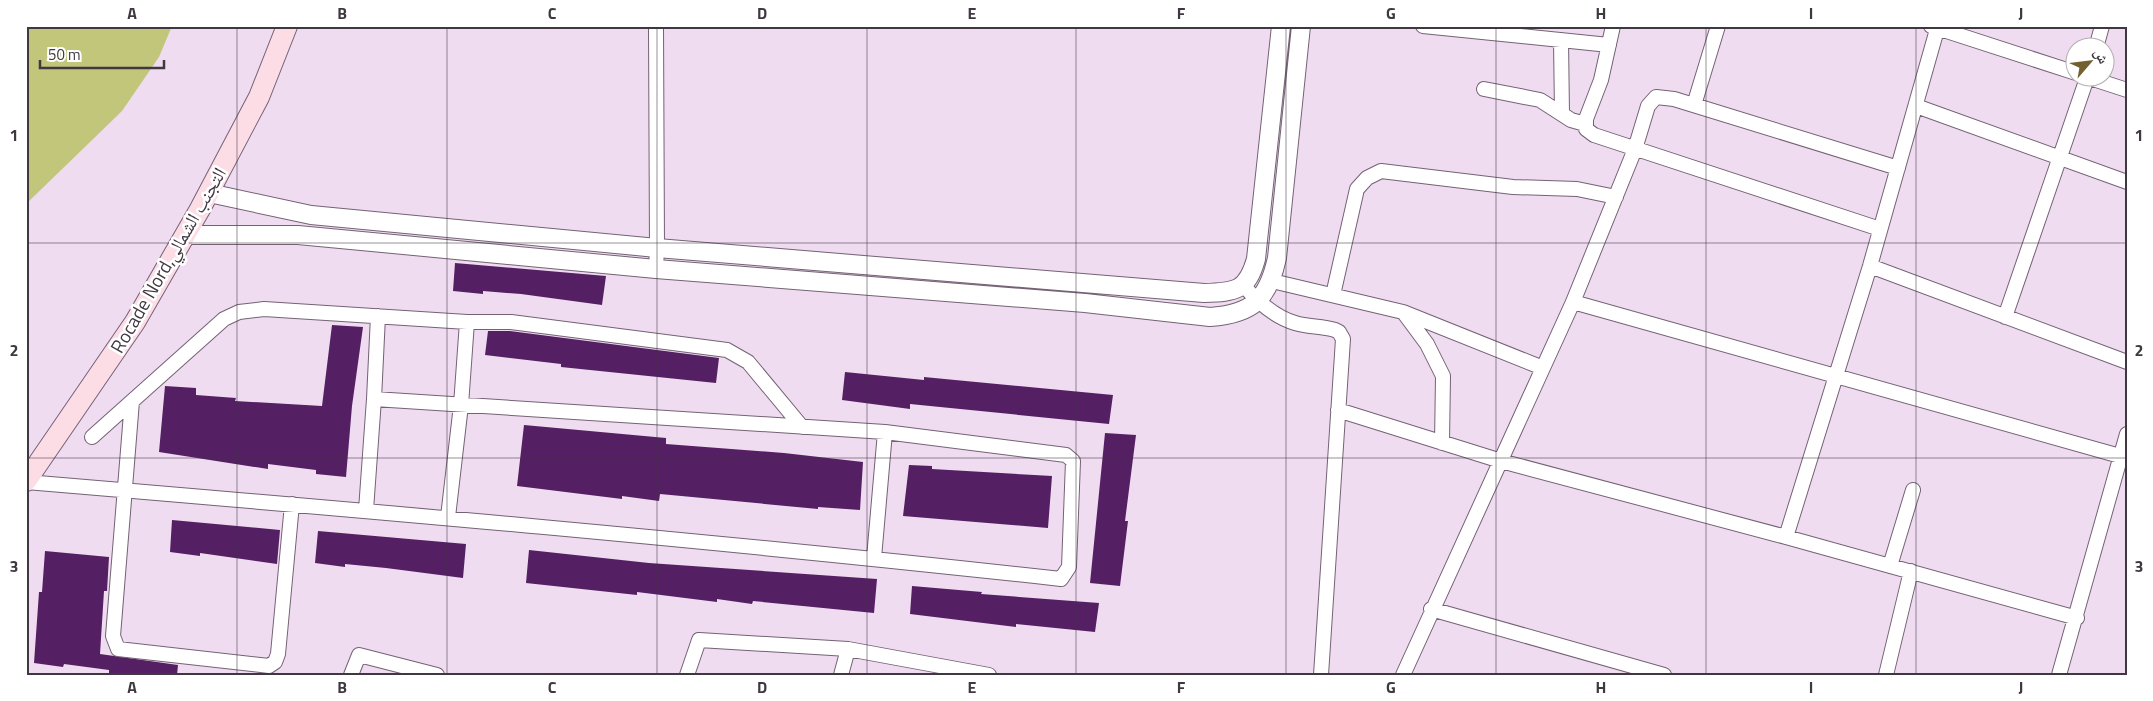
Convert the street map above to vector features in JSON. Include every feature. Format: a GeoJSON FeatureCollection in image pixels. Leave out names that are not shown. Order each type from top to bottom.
{"type":"FeatureCollection","features":[{"type":"Feature","properties":{"kind":"main road","name":"Rocade Nord,التجنب الشمالي"},"geometry":{"type":"LineString","coordinates":[[26,482],[136,322],[186,235],[259,97],[287,26]]}},
{"type":"Feature","properties":{"kind":"street"},"geometry":{"type":"LineString","coordinates":[[656,26],[656,269]]}},
{"type":"Feature","properties":{"kind":"street"},"geometry":{"type":"LineString","coordinates":[[209,193],[311,215],[657,248],[965,274],[1204,293],[1226,292],[1244,286],[1251,277],[1256,259],[1281,26]]}},
{"type":"Feature","properties":{"kind":"street"},"geometry":{"type":"LineString","coordinates":[[186,235],[298,235],[656,269],[1085,303],[1210,317],[1240,312],[1265,294],[1272,281],[1277,258],[1301,26]]}},
{"type":"Feature","properties":{"kind":"street"},"geometry":{"type":"LineString","coordinates":[[1423,26],[1609,45]]}},
{"type":"Feature","properties":{"kind":"street"},"geometry":{"type":"LineString","coordinates":[[1585,124],[1600,80],[1613,26]]}},
{"type":"Feature","properties":{"kind":"street"},"geometry":{"type":"LineString","coordinates":[[1694,105],[1718,26]]}},
{"type":"Feature","properties":{"kind":"street"},"geometry":{"type":"LineString","coordinates":[[1786,537],[1870,266],[1916,106],[1935,27],[2066,70]]}},
{"type":"Feature","properties":{"kind":"street"},"geometry":{"type":"LineString","coordinates":[[1561,40],[1562,114]]}},
{"type":"Feature","properties":{"kind":"street"},"geometry":{"type":"LineString","coordinates":[[2005,317],[2084,88]]}},
{"type":"Feature","properties":{"kind":"street"},"geometry":{"type":"LineString","coordinates":[[1484,89],[1540,100],[1562,114],[1585,124],[1594,135],[1880,229]]}},
{"type":"Feature","properties":{"kind":"street"},"geometry":{"type":"LineString","coordinates":[[1403,675],[1572,302],[1635,149],[1651,100],[1660,96],[1694,105],[1898,168]]}},
{"type":"Feature","properties":{"kind":"street"},"geometry":{"type":"LineString","coordinates":[[1916,106],[2127,182]]}},
{"type":"Feature","properties":{"kind":"street"},"geometry":{"type":"LineString","coordinates":[[1333,296],[1357,189],[1367,178],[1381,171],[1512,188],[1577,189],[1616,197]]}},
{"type":"Feature","properties":{"kind":"street"},"geometry":{"type":"LineString","coordinates":[[1870,266],[2127,362]]}},
{"type":"Feature","properties":{"kind":"street"},"geometry":{"type":"LineString","coordinates":[[964,294],[965,274]]}},
{"type":"Feature","properties":{"kind":"street"},"geometry":{"type":"LineString","coordinates":[[1272,281],[1403,312],[1543,368]]}},
{"type":"Feature","properties":{"kind":"street"},"geometry":{"type":"LineString","coordinates":[[1244,286],[1257,301],[1274,314],[1295,323],[1322,326],[1335,330],[1341,335],[1343,350],[1322,675]]}},
{"type":"Feature","properties":{"kind":"street"},"geometry":{"type":"LineString","coordinates":[[1572,302],[2124,458]]}},
{"type":"Feature","properties":{"kind":"street"},"geometry":{"type":"LineString","coordinates":[[92,436],[224,319],[238,312],[264,309],[467,322],[510,322],[727,350],[748,362],[802,427]]}},
{"type":"Feature","properties":{"kind":"street"},"geometry":{"type":"LineString","coordinates":[[1403,312],[1427,344],[1443,376],[1442,443]]}},
{"type":"Feature","properties":{"kind":"street"},"geometry":{"type":"LineString","coordinates":[[366,510],[378,316]]}},
{"type":"Feature","properties":{"kind":"street"},"geometry":{"type":"LineString","coordinates":[[448,517],[461,405],[467,322]]}},
{"type":"Feature","properties":{"kind":"street"},"geometry":{"type":"LineString","coordinates":[[26,482],[448,517],[874,558],[1061,579],[1069,567],[1073,461],[1070,457],[884,432],[374,399]]}},
{"type":"Feature","properties":{"kind":"street"},"geometry":{"type":"LineString","coordinates":[[132,401],[113,636],[118,649],[269,666],[275,662],[278,654],[292,504]]}},
{"type":"Feature","properties":{"kind":"street"},"geometry":{"type":"LineString","coordinates":[[1338,410],[1501,461],[1911,571],[2077,618]]}},
{"type":"Feature","properties":{"kind":"street"},"geometry":{"type":"LineString","coordinates":[[874,558],[884,432]]}},
{"type":"Feature","properties":{"kind":"street"},"geometry":{"type":"LineString","coordinates":[[2059,675],[2124,458],[2127,434]]}},
{"type":"Feature","properties":{"kind":"street"},"geometry":{"type":"LineString","coordinates":[[1890,566],[1913,490]]}},
{"type":"Feature","properties":{"kind":"street"},"geometry":{"type":"LineString","coordinates":[[1886,675],[1911,571]]}},
{"type":"Feature","properties":{"kind":"street"},"geometry":{"type":"LineString","coordinates":[[1432,609],[1657,674]]}},
{"type":"Feature","properties":{"kind":"street"},"geometry":{"type":"LineString","coordinates":[[687,675],[699,640],[848,650],[988,675]]}},
{"type":"Feature","properties":{"kind":"street"},"geometry":{"type":"LineString","coordinates":[[841,675],[848,650]]}},
{"type":"Feature","properties":{"kind":"street"},"geometry":{"type":"LineString","coordinates":[[351,675],[359,655],[437,675]]}},
{"type":"Feature","properties":{"kind":"green space"},"geometry":{"type":"Polygon","coordinates":[[[26,26],[172,26],[159,57],[122,111],[26,204],[26,26]]]}},
{"type":"Feature","properties":{"kind":"building"},"geometry":{"type":"Polygon","coordinates":[[[455,263],[606,276],[602,305],[521,294],[483,291],[483,294],[453,291],[455,263]]]}},
{"type":"Feature","properties":{"kind":"building"},"geometry":{"type":"Polygon","coordinates":[[[332,325],[363,327],[352,406],[346,477],[316,474],[316,470],[268,464],[268,469],[159,452],[165,386],[196,388],[196,395],[236,398],[235,401],[322,406],[332,325]]]}},
{"type":"Feature","properties":{"kind":"building"},"geometry":{"type":"Polygon","coordinates":[[[488,331],[510,331],[719,358],[716,383],[561,367],[561,364],[485,355],[488,331]]]}},
{"type":"Feature","properties":{"kind":"building"},"geometry":{"type":"Polygon","coordinates":[[[845,372],[924,380],[924,377],[1113,395],[1109,424],[910,404],[910,409],[842,400],[845,372]]]}},
{"type":"Feature","properties":{"kind":"building"},"geometry":{"type":"Polygon","coordinates":[[[524,425],[666,438],[666,444],[784,453],[863,462],[860,510],[818,507],[818,509],[660,494],[659,501],[622,496],[622,499],[517,486],[524,425]]]}},
{"type":"Feature","properties":{"kind":"building"},"geometry":{"type":"Polygon","coordinates":[[[1105,433],[1136,435],[1125,521],[1128,521],[1120,586],[1090,583],[1105,433]]]}},
{"type":"Feature","properties":{"kind":"building"},"geometry":{"type":"Polygon","coordinates":[[[909,465],[932,466],[932,469],[1052,476],[1048,528],[903,516],[909,465]]]}},
{"type":"Feature","properties":{"kind":"building"},"geometry":{"type":"Polygon","coordinates":[[[172,520],[280,530],[277,564],[200,553],[200,556],[170,552],[172,520]]]}},
{"type":"Feature","properties":{"kind":"building"},"geometry":{"type":"Polygon","coordinates":[[[318,531],[466,544],[463,578],[386,568],[345,564],[345,567],[315,563],[318,531]]]}},
{"type":"Feature","properties":{"kind":"building"},"geometry":{"type":"Polygon","coordinates":[[[529,550],[649,563],[877,579],[874,613],[753,601],[752,604],[717,599],[717,602],[637,592],[637,595],[526,583],[529,550]]]}},
{"type":"Feature","properties":{"kind":"building"},"geometry":{"type":"Polygon","coordinates":[[[45,551],[109,557],[107,591],[104,591],[100,654],[178,665],[177,675],[109,675],[109,670],[64,664],[63,667],[34,663],[39,592],[42,592],[45,551]]]}},
{"type":"Feature","properties":{"kind":"building"},"geometry":{"type":"Polygon","coordinates":[[[912,586],[982,592],[981,594],[1099,603],[1095,632],[1016,624],[1016,627],[910,614],[912,586]]]}}]}
